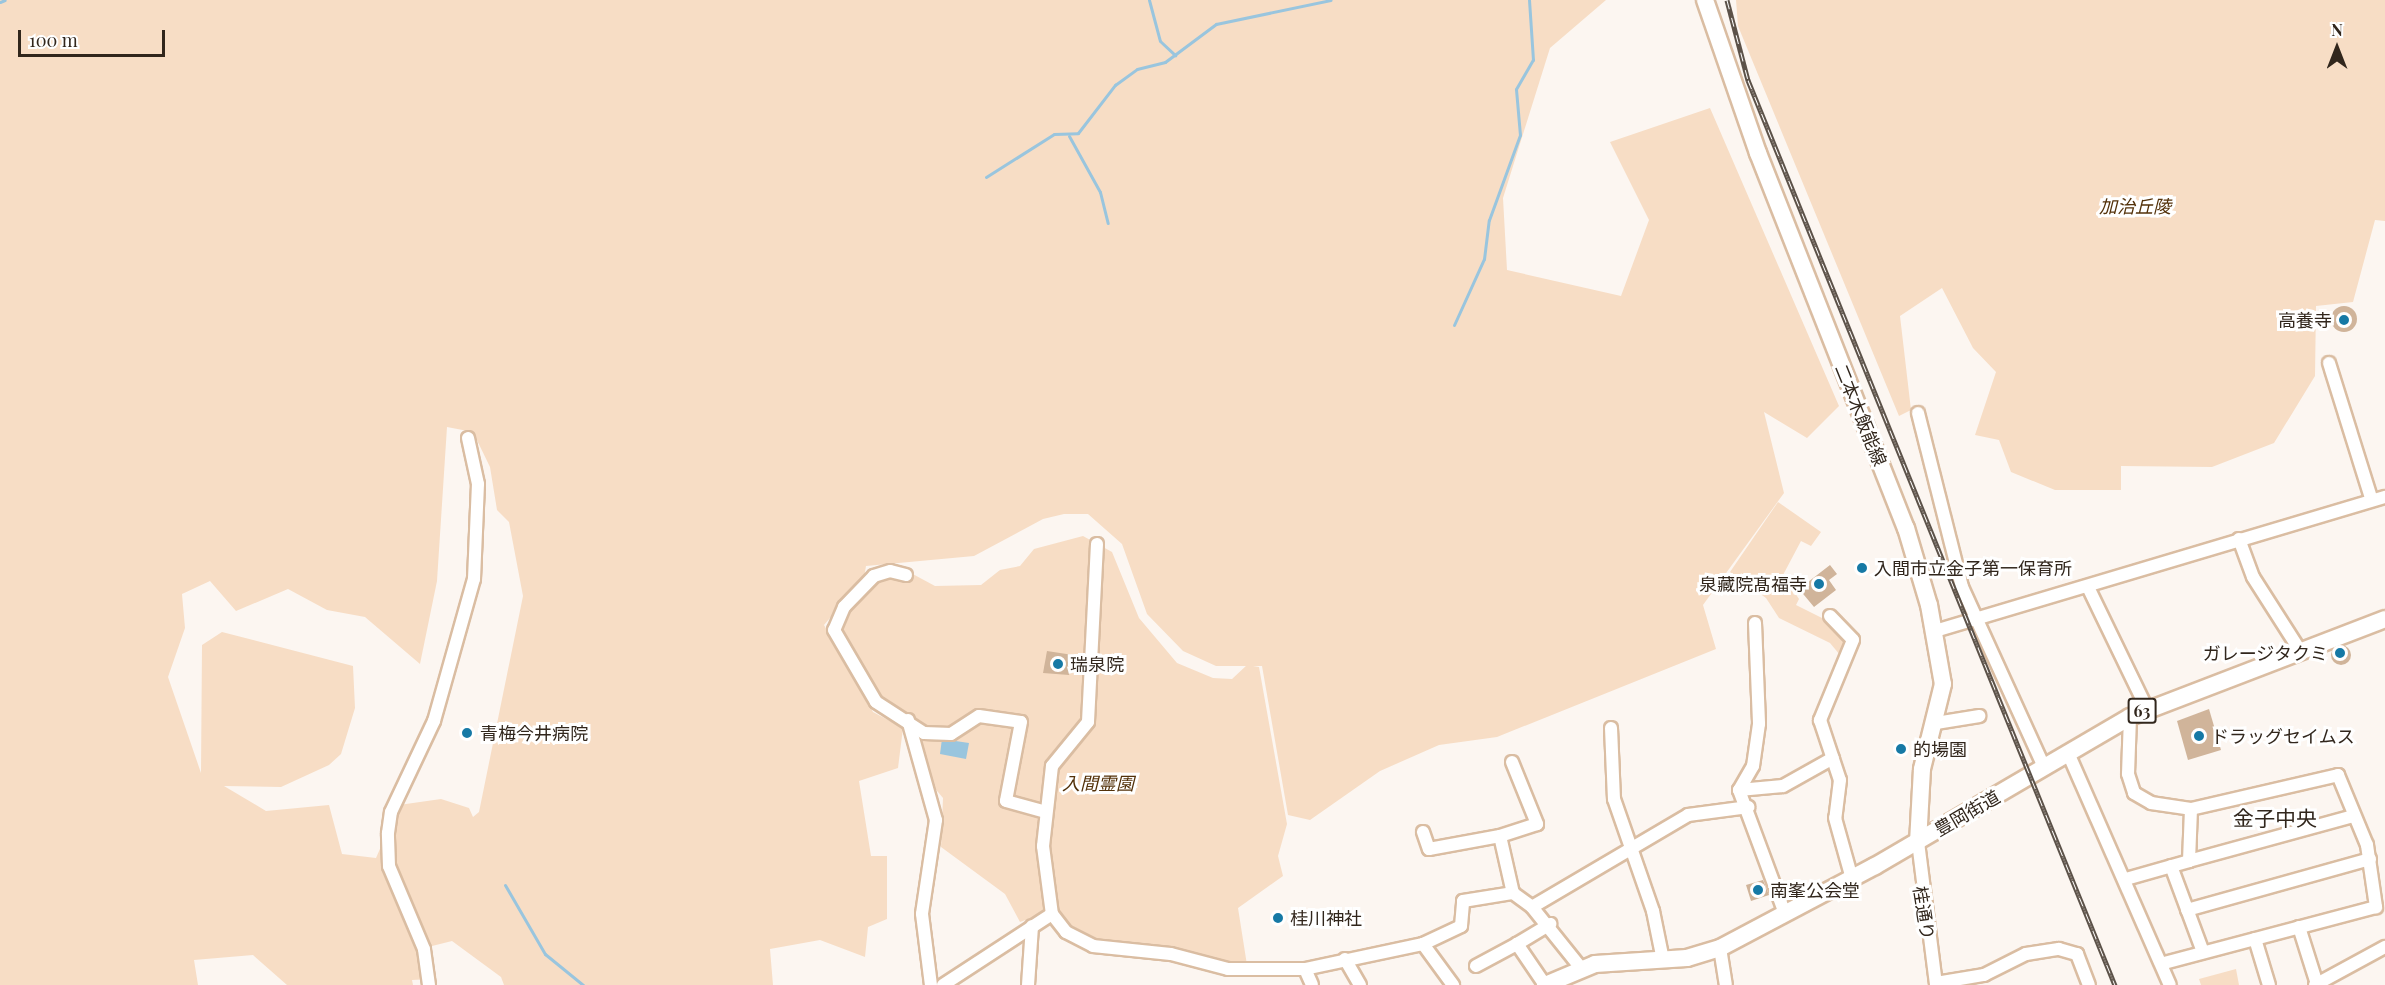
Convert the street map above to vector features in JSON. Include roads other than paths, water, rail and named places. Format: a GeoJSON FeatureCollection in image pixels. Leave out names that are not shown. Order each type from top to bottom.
{"type":"FeatureCollection","features":[{"type":"Feature","properties":{"kind":"main road","name":"二本木飯能線"},"geometry":{"type":"LineString","coordinates":[[1705,0],[1762,164],[1906,528],[1935,631],[1943,684],[1936,723],[1922,769],[1918,842]]}},
{"type":"Feature","properties":{"kind":"main road","name":"豊岡街道"},"geometry":{"type":"LineString","coordinates":[[1545,985],[1580,967],[1663,960],[1720,948],[1918,842],[2130,717],[2385,619]]}},
{"type":"Feature","properties":{"kind":"street"},"geometry":{"type":"LineString","coordinates":[[2329,363],[2371,498]]}},
{"type":"Feature","properties":{"kind":"street"},"geometry":{"type":"LineString","coordinates":[[1918,413],[1940,509],[1976,621],[2044,767]]}},
{"type":"Feature","properties":{"kind":"street"},"geometry":{"type":"LineString","coordinates":[[429,985],[424,949],[389,866],[388,833],[391,812],[434,722],[474,579],[478,484],[468,438]]}},
{"type":"Feature","properties":{"kind":"street"},"geometry":{"type":"LineString","coordinates":[[1935,631],[1976,621],[2371,498],[2385,496]]}},
{"type":"Feature","properties":{"kind":"street"},"geometry":{"type":"LineString","coordinates":[[2239,539],[2253,577],[2301,652]]}},
{"type":"Feature","properties":{"kind":"street"},"geometry":{"type":"LineString","coordinates":[[1097,544],[1088,722],[1052,766],[1043,846],[1052,914],[1066,932],[1093,946],[1171,954],[1228,969],[1305,969],[1423,944],[1461,926],[1463,901],[1513,893]]}},
{"type":"Feature","properties":{"kind":"street"},"geometry":{"type":"LineString","coordinates":[[906,575],[890,571],[874,576],[844,607],[834,627],[876,702],[908,720],[924,733],[951,734],[979,716],[1021,722],[1006,801],[1046,812]]}},
{"type":"Feature","properties":{"kind":"street"},"geometry":{"type":"LineString","coordinates":[[2088,587],[2147,709]]}},
{"type":"Feature","properties":{"kind":"street"},"geometry":{"type":"LineString","coordinates":[[1830,616],[1852,640],[1820,720],[1840,780],[1835,818],[1852,879]]}},
{"type":"Feature","properties":{"kind":"street"},"geometry":{"type":"LineString","coordinates":[[1739,790],[1752,766],[1759,724],[1755,623]]}},
{"type":"Feature","properties":{"kind":"street"},"geometry":{"type":"LineString","coordinates":[[1936,723],[1979,716]]}},
{"type":"Feature","properties":{"kind":"street"},"geometry":{"type":"LineString","coordinates":[[2130,717],[2128,774],[2134,794],[2151,803],[2191,809],[2338,775],[2370,859],[2376,907],[2161,964]]}},
{"type":"Feature","properties":{"kind":"street"},"geometry":{"type":"LineString","coordinates":[[908,720],[936,820],[922,914],[931,985]]}},
{"type":"Feature","properties":{"kind":"street"},"geometry":{"type":"LineString","coordinates":[[1611,728],[1614,799],[1634,847],[1663,960]]}},
{"type":"Feature","properties":{"kind":"street"},"geometry":{"type":"LineString","coordinates":[[2068,753],[2126,879],[2169,985]]}},
{"type":"Feature","properties":{"kind":"street"},"geometry":{"type":"LineString","coordinates":[[1739,790],[1783,786],[1833,758]]}},
{"type":"Feature","properties":{"kind":"street"},"geometry":{"type":"LineString","coordinates":[[1423,832],[1429,849],[1500,836],[1538,824],[1512,762]]}},
{"type":"Feature","properties":{"kind":"street"},"geometry":{"type":"LineString","coordinates":[[1739,790],[1748,807],[1759,855],[1785,914]]}},
{"type":"Feature","properties":{"kind":"street"},"geometry":{"type":"LineString","coordinates":[[1532,906],[1688,815],[1748,807]]}},
{"type":"Feature","properties":{"kind":"street"},"geometry":{"type":"LineString","coordinates":[[2189,861],[2191,809]]}},
{"type":"Feature","properties":{"kind":"street"},"geometry":{"type":"LineString","coordinates":[[2126,879],[2354,816]]}},
{"type":"Feature","properties":{"kind":"street"},"geometry":{"type":"LineString","coordinates":[[1500,836],[1513,893],[1532,906],[1550,924],[1580,967]]}},
{"type":"Feature","properties":{"kind":"street","name":"桂通り"},"geometry":{"type":"LineString","coordinates":[[1918,842],[1936,984]]}},
{"type":"Feature","properties":{"kind":"street"},"geometry":{"type":"LineString","coordinates":[[2187,910],[2370,859]]}},
{"type":"Feature","properties":{"kind":"street"},"geometry":{"type":"LineString","coordinates":[[2171,866],[2203,952]]}},
{"type":"Feature","properties":{"kind":"street"},"geometry":{"type":"LineString","coordinates":[[943,985],[1052,914]]}},
{"type":"Feature","properties":{"kind":"street"},"geometry":{"type":"LineString","coordinates":[[1476,966],[1550,924]]}},
{"type":"Feature","properties":{"kind":"street"},"geometry":{"type":"LineString","coordinates":[[1028,985],[1032,927]]}},
{"type":"Feature","properties":{"kind":"street"},"geometry":{"type":"LineString","coordinates":[[2300,927],[2316,984],[2385,947]]}},
{"type":"Feature","properties":{"kind":"street"},"geometry":{"type":"LineString","coordinates":[[2255,939],[2269,985]]}},
{"type":"Feature","properties":{"kind":"street"},"geometry":{"type":"LineString","coordinates":[[1423,944],[1453,985]]}},
{"type":"Feature","properties":{"kind":"street"},"geometry":{"type":"LineString","coordinates":[[1517,944],[1545,985]]}},
{"type":"Feature","properties":{"kind":"street"},"geometry":{"type":"LineString","coordinates":[[1720,948],[1726,985]]}},
{"type":"Feature","properties":{"kind":"street"},"geometry":{"type":"LineString","coordinates":[[1936,984],[1984,975],[2026,954],[2059,949],[2077,954],[2090,985]]}},
{"type":"Feature","properties":{"kind":"street"},"geometry":{"type":"LineString","coordinates":[[1345,959],[1360,985]]}},
{"type":"Feature","properties":{"kind":"street"},"geometry":{"type":"LineString","coordinates":[[1305,969],[1312,985]]}},
{"type":"Feature","properties":{"kind":"water"},"geometry":{"type":"Polygon","coordinates":[[[942,739],[969,743],[966,759],[940,754],[942,739]]]}},
{"type":"Feature","properties":{"kind":"waterway"},"geometry":{"type":"LineString","coordinates":[[0,2],[5,0]]}},
{"type":"Feature","properties":{"kind":"waterway"},"geometry":{"type":"LineString","coordinates":[[1149,0],[1160,41],[1175,55]]}},
{"type":"Feature","properties":{"kind":"waterway"},"geometry":{"type":"LineString","coordinates":[[986,177],[1054,134],[1078,133],[1115,85],[1137,69],[1165,62],[1216,24],[1331,0]]}},
{"type":"Feature","properties":{"kind":"waterway"},"geometry":{"type":"LineString","coordinates":[[1454,325],[1484,259],[1489,220],[1520,135],[1516,89],[1533,60],[1529,0]]}},
{"type":"Feature","properties":{"kind":"waterway"},"geometry":{"type":"LineString","coordinates":[[1069,136],[1100,192],[1108,223]]}},
{"type":"Feature","properties":{"kind":"waterway"},"geometry":{"type":"LineString","coordinates":[[505,885],[545,954],[583,985]]}},
{"type":"Feature","properties":{"kind":"waterway"},"geometry":{"type":"LineString","coordinates":[[1716,961],[1720,985]]}},
{"type":"Feature","properties":{"kind":"railway"},"geometry":{"type":"LineString","coordinates":[[1727,0],[1748,80],[2115,985]]}},
{"type":"Feature","properties":{"kind":"place","name":"高養寺"},"geometry":{"type":"Point","coordinates":[2344,320]}},
{"type":"Feature","properties":{"kind":"place","name":"入間市立金子第一保育所"},"geometry":{"type":"Point","coordinates":[1862,568]}},
{"type":"Feature","properties":{"kind":"place","name":"泉藏院髙福寺"},"geometry":{"type":"Point","coordinates":[1819,584]}},
{"type":"Feature","properties":{"kind":"place","name":"ガレージタクミ"},"geometry":{"type":"Point","coordinates":[2340,653]}},
{"type":"Feature","properties":{"kind":"place","name":"瑞泉院"},"geometry":{"type":"Point","coordinates":[1058,664]}},
{"type":"Feature","properties":{"kind":"place","name":"青梅今井病院"},"geometry":{"type":"Point","coordinates":[467,733]}},
{"type":"Feature","properties":{"kind":"place","name":"ドラッグセイムス"},"geometry":{"type":"Point","coordinates":[2199,736]}},
{"type":"Feature","properties":{"kind":"place","name":"的場園"},"geometry":{"type":"Point","coordinates":[1901,749]}},
{"type":"Feature","properties":{"kind":"place","name":"南峯公会堂"},"geometry":{"type":"Point","coordinates":[1758,890]}},
{"type":"Feature","properties":{"kind":"place","name":"桂川神社"},"geometry":{"type":"Point","coordinates":[1278,918]}},
{"type":"Feature","properties":{"kind":"district","name":"金子中央"},"geometry":{"type":"Point","coordinates":[2275,817]}},
{"type":"Feature","properties":{"kind":"park label","name":"加治丘陵"},"geometry":{"type":"Point","coordinates":[2135,206]}},
{"type":"Feature","properties":{"kind":"park label","name":"入間霊園"},"geometry":{"type":"Point","coordinates":[1098,783]}}]}
